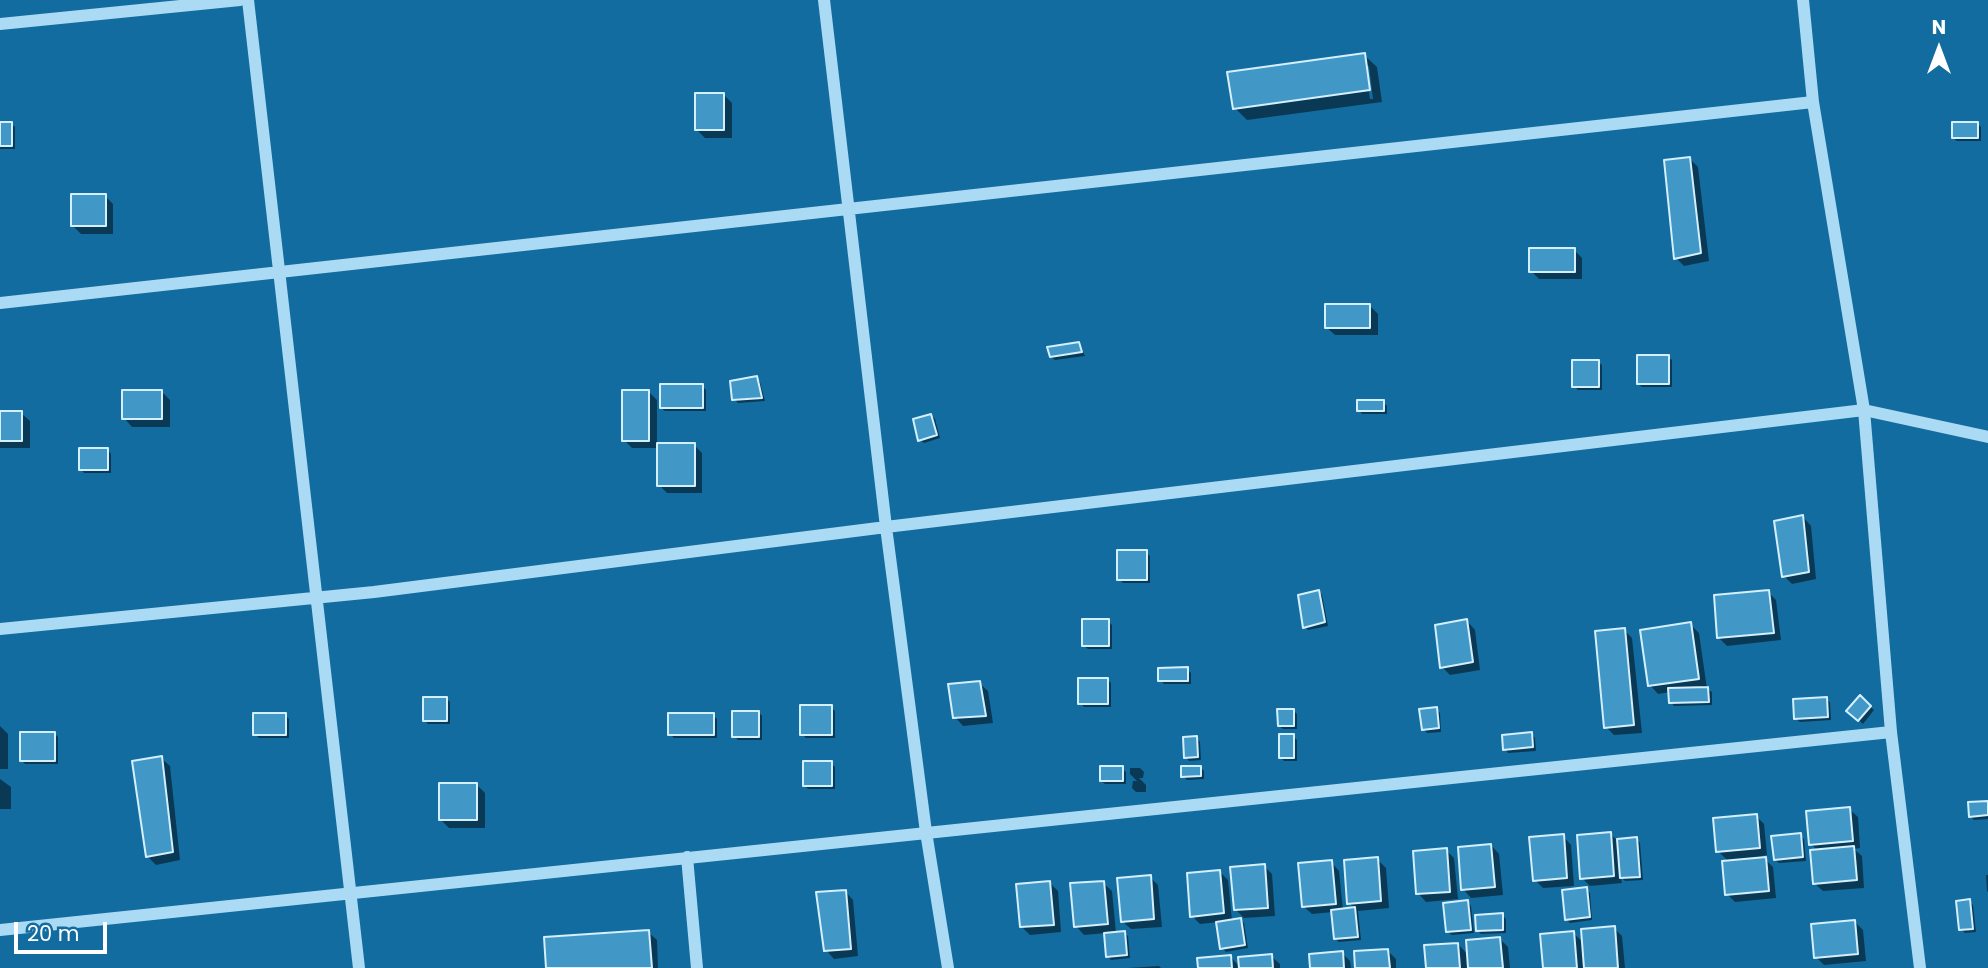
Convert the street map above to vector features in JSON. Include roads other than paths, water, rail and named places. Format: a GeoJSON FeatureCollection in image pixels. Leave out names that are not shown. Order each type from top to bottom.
{"type":"FeatureCollection","features":[{"type":"Feature","properties":{"kind":"street"},"geometry":{"type":"LineString","coordinates":[[0,24],[240,0]]}},
{"type":"Feature","properties":{"kind":"street"},"geometry":{"type":"LineString","coordinates":[[248,0],[359,968]]}},
{"type":"Feature","properties":{"kind":"street"},"geometry":{"type":"LineString","coordinates":[[824,0],[886,527],[926,832],[948,968]]}},
{"type":"Feature","properties":{"kind":"street"},"geometry":{"type":"LineString","coordinates":[[1803,0],[1813,102],[1864,410],[1891,732],[1920,968]]}},
{"type":"Feature","properties":{"kind":"street"},"geometry":{"type":"LineString","coordinates":[[0,303],[1813,102]]}},
{"type":"Feature","properties":{"kind":"street"},"geometry":{"type":"LineString","coordinates":[[0,629],[317,598],[1864,410],[1988,437]]}},
{"type":"Feature","properties":{"kind":"street"},"geometry":{"type":"LineString","coordinates":[[0,930],[1891,732]]}},
{"type":"Feature","properties":{"kind":"street"},"geometry":{"type":"LineString","coordinates":[[687,858],[697,968]]}}]}
